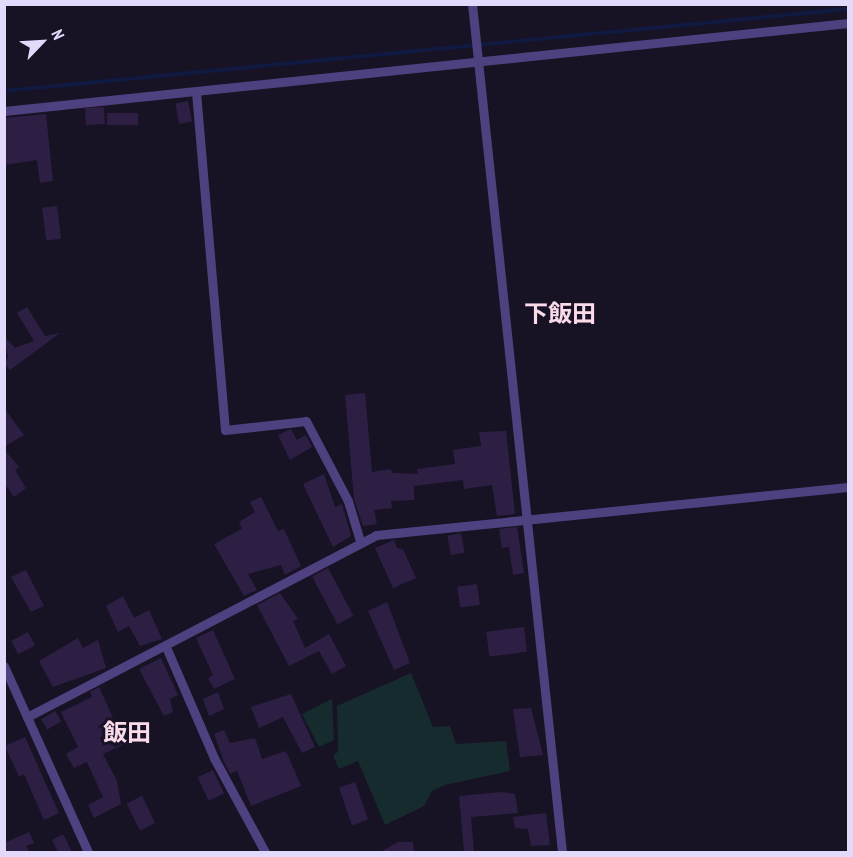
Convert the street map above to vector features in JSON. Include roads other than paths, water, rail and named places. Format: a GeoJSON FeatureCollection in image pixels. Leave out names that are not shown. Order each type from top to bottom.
{"type":"FeatureCollection","features":[{"type":"Feature","properties":{"kind":"street"},"geometry":{"type":"LineString","coordinates":[[472,4],[524,521],[562,852]]}},
{"type":"Feature","properties":{"kind":"street"},"geometry":{"type":"LineString","coordinates":[[4,111],[196,92],[478,58],[849,23]]}},
{"type":"Feature","properties":{"kind":"street"},"geometry":{"type":"LineString","coordinates":[[196,92],[225,430],[306,421],[348,501],[360,541]]}},
{"type":"Feature","properties":{"kind":"street"},"geometry":{"type":"LineString","coordinates":[[27,717],[166,647],[376,534],[849,487]]}},
{"type":"Feature","properties":{"kind":"street"},"geometry":{"type":"LineString","coordinates":[[166,647],[214,758],[266,852]]}},
{"type":"Feature","properties":{"kind":"street"},"geometry":{"type":"LineString","coordinates":[[4,666],[88,852]]}},
{"type":"Feature","properties":{"kind":"waterway"},"geometry":{"type":"LineString","coordinates":[[4,91],[848,9]]}},
{"type":"Feature","properties":{"kind":"district","name":"下飯田"},"geometry":{"type":"Point","coordinates":[560,314]}},
{"type":"Feature","properties":{"kind":"district","name":"飯田"},"geometry":{"type":"Point","coordinates":[127,733]}}]}
